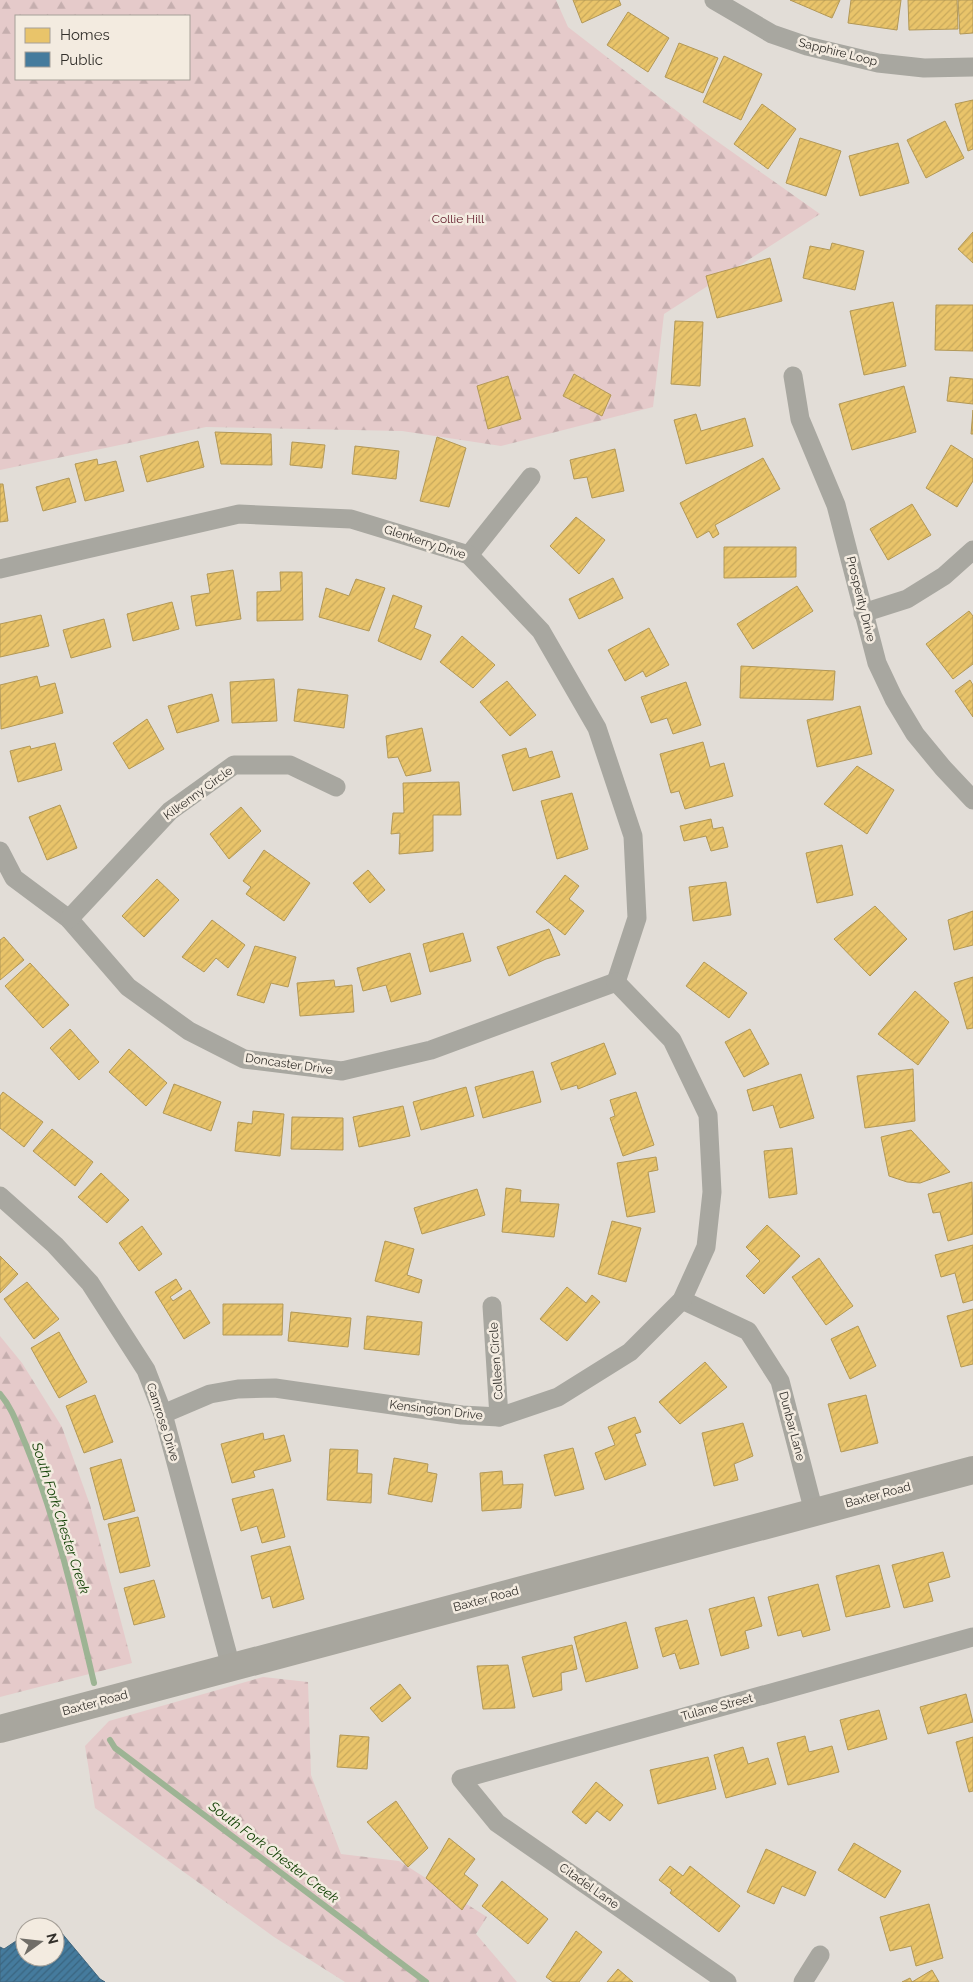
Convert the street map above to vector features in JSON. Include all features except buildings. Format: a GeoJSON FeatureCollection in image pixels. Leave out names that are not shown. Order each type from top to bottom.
{"type":"FeatureCollection","features":[{"type":"Feature","properties":{"kind":"street","name":"Sapphire Loop"},"geometry":{"type":"LineString","coordinates":[[714,0],[772,34],[807,46],[878,63],[924,68],[973,67]]}},
{"type":"Feature","properties":{"kind":"street","name":"Prosperity Drive"},"geometry":{"type":"LineString","coordinates":[[793,376],[800,419],[836,505],[877,663],[894,699],[915,734],[973,800]]}},
{"type":"Feature","properties":{"kind":"street"},"geometry":{"type":"LineString","coordinates":[[469,555],[531,477]]}},
{"type":"Feature","properties":{"kind":"street","name":"Glenkerry Drive"},"geometry":{"type":"LineString","coordinates":[[0,569],[238,514],[352,519],[469,555],[541,631],[597,728],[632,836],[637,918],[616,982]]}},
{"type":"Feature","properties":{"kind":"street"},"geometry":{"type":"LineString","coordinates":[[863,613],[906,599],[944,576],[973,550]]}},
{"type":"Feature","properties":{"kind":"street","name":"Kilkenny Circle"},"geometry":{"type":"LineString","coordinates":[[68,919],[170,811],[234,765],[290,765],[336,787]]}},
{"type":"Feature","properties":{"kind":"street","name":"Doncaster Drive"},"geometry":{"type":"LineString","coordinates":[[0,851],[14,878],[68,919],[128,987],[189,1031],[244,1060],[342,1071],[431,1050],[616,982]]}},
{"type":"Feature","properties":{"kind":"street","name":"Kensington Drive"},"geometry":{"type":"LineString","coordinates":[[163,1414],[210,1394],[238,1389],[274,1388],[462,1415],[499,1417],[558,1398],[630,1352],[682,1300],[706,1247],[712,1192],[708,1115],[672,1040],[616,982]]}},
{"type":"Feature","properties":{"kind":"street","name":"Camrose Drive"},"geometry":{"type":"LineString","coordinates":[[0,1196],[55,1245],[90,1284],[146,1370],[163,1414],[231,1667]]}},
{"type":"Feature","properties":{"kind":"street","name":"Dunbar Lane"},"geometry":{"type":"LineString","coordinates":[[682,1300],[748,1331],[780,1381],[814,1512]]}},
{"type":"Feature","properties":{"kind":"street","name":"Colleen Circle"},"geometry":{"type":"LineString","coordinates":[[492,1306],[499,1417]]}},
{"type":"Feature","properties":{"kind":"street","name":"Baxter Road"},"geometry":{"type":"LineString","coordinates":[[0,1729],[814,1512],[972,1472]]}},
{"type":"Feature","properties":{"kind":"street","name":"Tulane Street"},"geometry":{"type":"LineString","coordinates":[[461,1779],[973,1637]]}},
{"type":"Feature","properties":{"kind":"street","name":"Citadel Lane"},"geometry":{"type":"LineString","coordinates":[[461,1779],[497,1823],[727,1982]]}},
{"type":"Feature","properties":{"kind":"street"},"geometry":{"type":"LineString","coordinates":[[802,1982],[820,1955]]}},
{"type":"Feature","properties":{"kind":"green space","name":"Collie Hill"},"geometry":{"type":"Polygon","coordinates":[[[0,0],[556,0],[568,27],[704,132],[820,214],[664,314],[653,407],[501,446],[402,431],[206,427],[0,470],[0,0]]]}},
{"type":"Feature","properties":{"kind":"green space"},"geometry":{"type":"Polygon","coordinates":[[[0,1336],[22,1363],[62,1427],[90,1505],[132,1663],[0,1697],[0,1336]]]}},
{"type":"Feature","properties":{"kind":"green space"},"geometry":{"type":"Polygon","coordinates":[[[263,1677],[308,1682],[311,1775],[341,1854],[399,1861],[487,1917],[476,1934],[517,1982],[345,1982],[274,1937],[95,1808],[85,1746],[109,1721],[263,1677]]]}},
{"type":"Feature","properties":{"kind":"waterway","name":"South Fork Chester Creek"},"geometry":{"type":"LineString","coordinates":[[0,1394],[15,1418],[47,1503],[80,1623],[94,1683]]}},
{"type":"Feature","properties":{"kind":"waterway","name":"South Fork Chester Creek"},"geometry":{"type":"LineString","coordinates":[[110,1740],[115,1748],[426,1982]]}}]}
